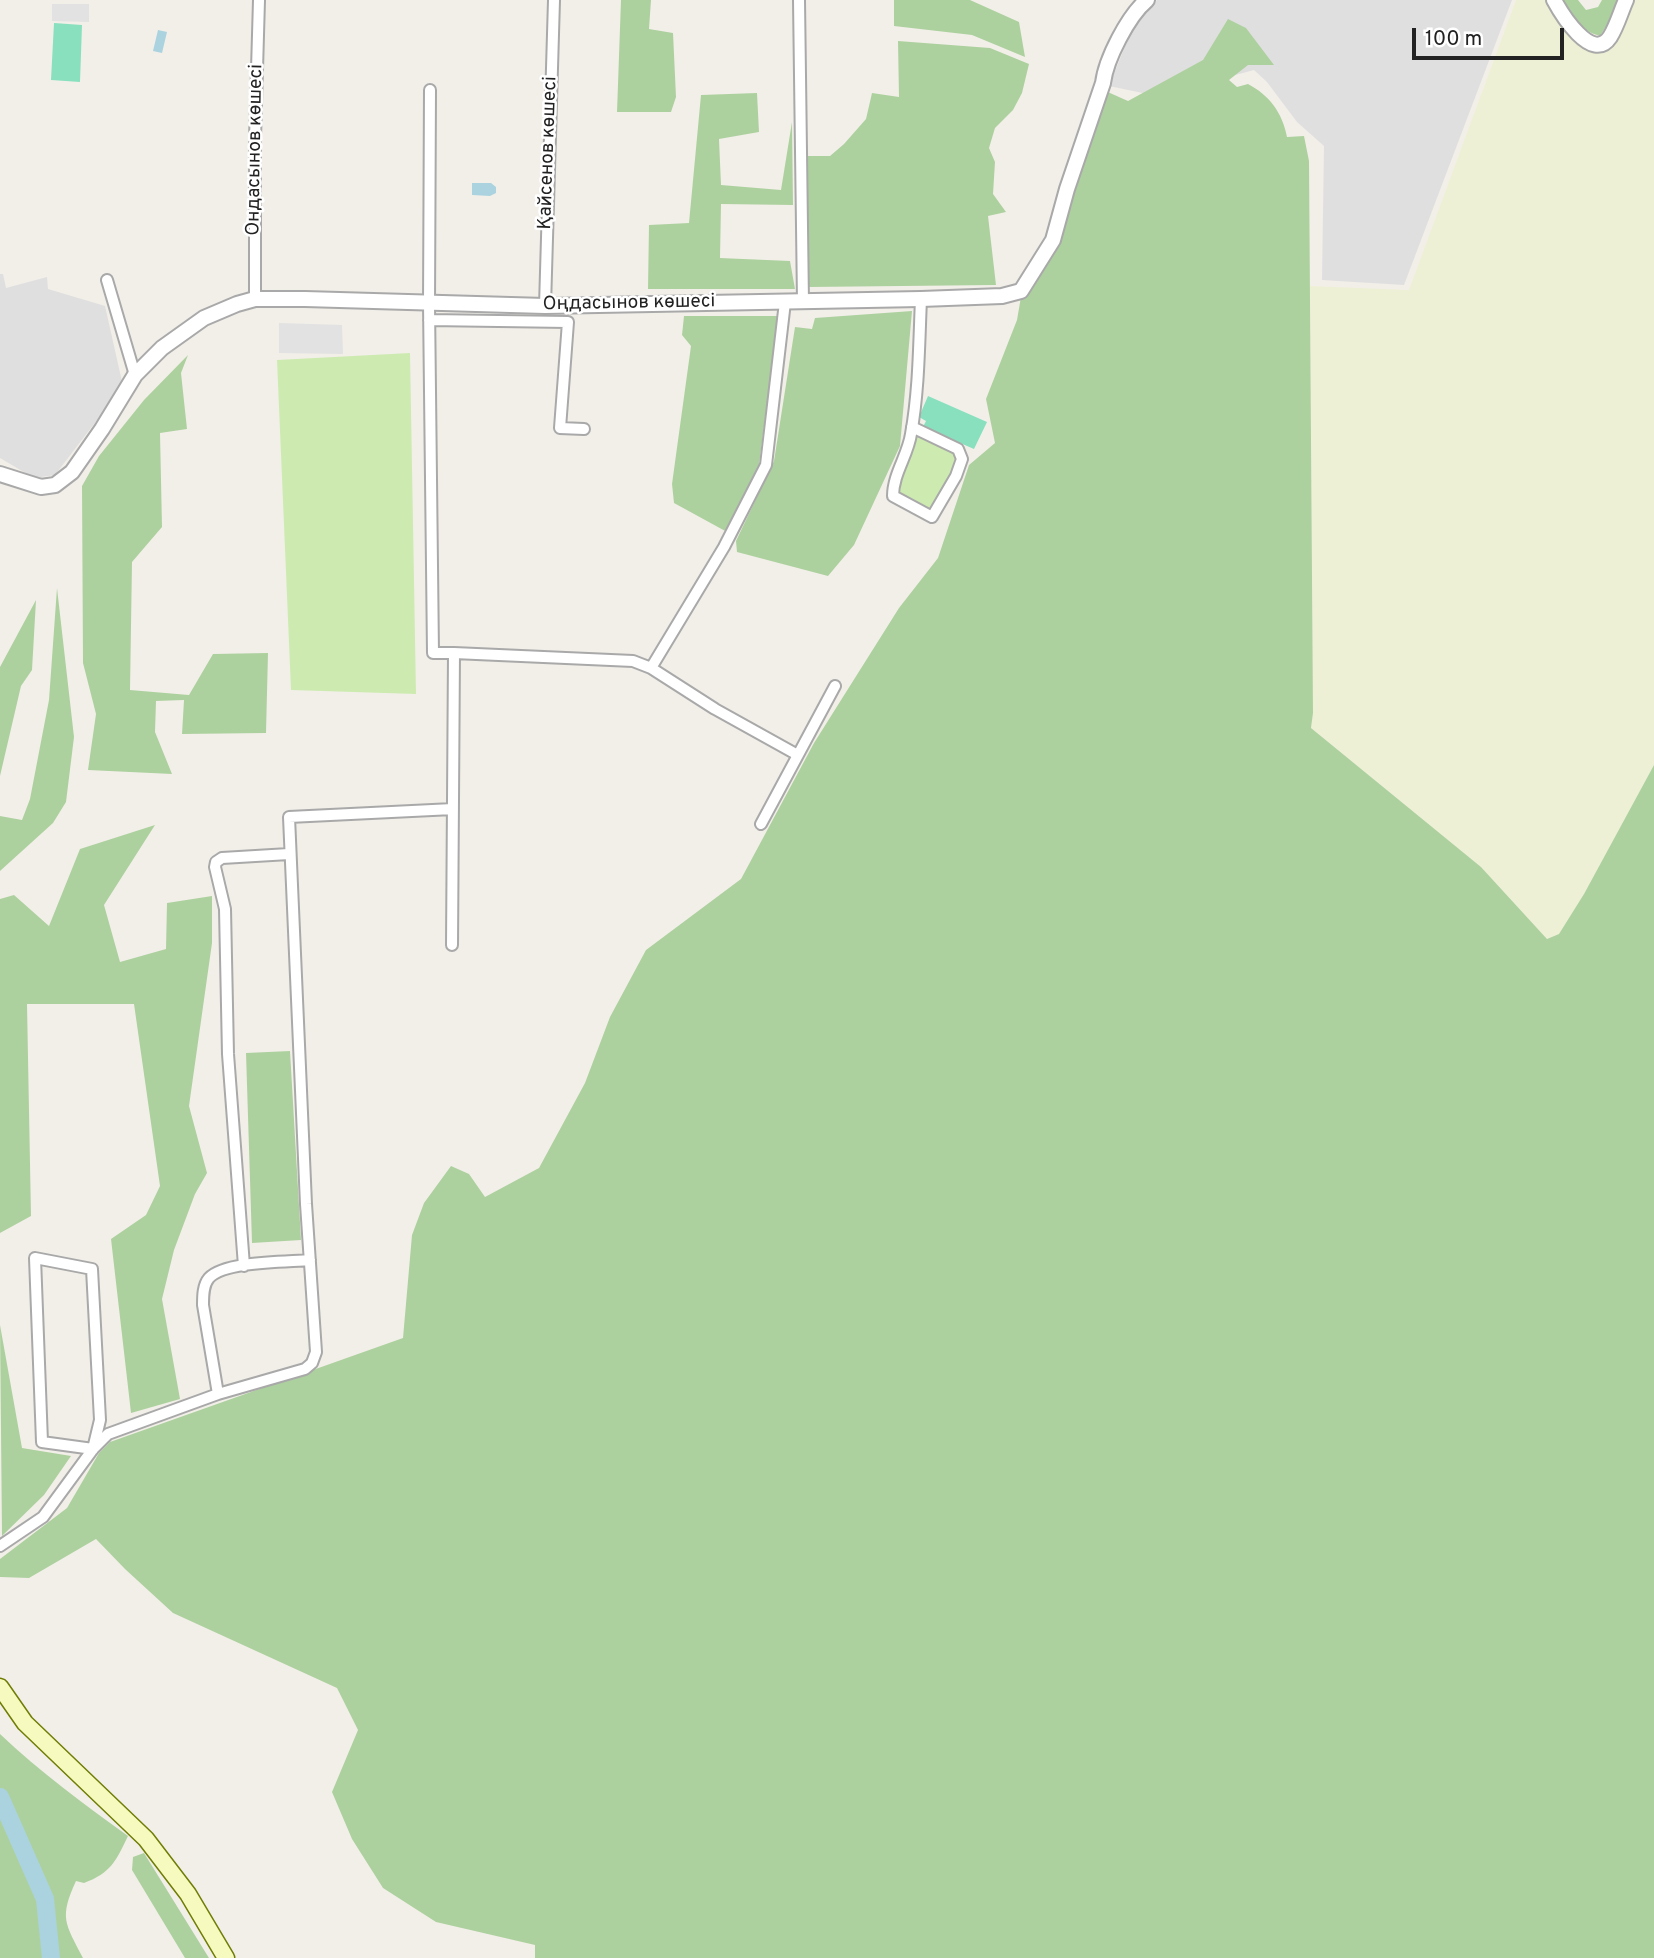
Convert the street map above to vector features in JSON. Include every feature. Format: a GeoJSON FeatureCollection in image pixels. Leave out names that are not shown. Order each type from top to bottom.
{"type":"FeatureCollection","features":[{"type":"Feature","properties":{"kind":"main road"},"geometry":{"type":"LineString","coordinates":[[0,1687],[25,1723],[146,1839],[188,1894],[226,1958]]}},
{"type":"Feature","properties":{"kind":"street","name":"Ондасынов көшесі"},"geometry":{"type":"LineString","coordinates":[[255,299],[254,164],[259,0]]}},
{"type":"Feature","properties":{"kind":"street","name":"Қайсенов көшесі"},"geometry":{"type":"LineString","coordinates":[[545,306],[554,0]]}},
{"type":"Feature","properties":{"kind":"street"},"geometry":{"type":"LineString","coordinates":[[799,0],[803,302]]}},
{"type":"Feature","properties":{"kind":"street","name":"Оңдасынов көшесі"},"geometry":{"type":"LineString","coordinates":[[0,474],[41,487],[55,485],[72,472],[135,375],[162,348],[194,325],[237,304],[255,299],[545,306],[922,299],[1002,296],[1021,291],[1053,240],[1067,189],[1103,83],[1104,71],[1130,19],[1147,0]]}},
{"type":"Feature","properties":{"kind":"street"},"geometry":{"type":"LineString","coordinates":[[1554,0],[1575,32],[1594,43],[1605,42],[1610,37],[1626,0]]}},
{"type":"Feature","properties":{"kind":"street"},"geometry":{"type":"LineString","coordinates":[[430,90],[429,320],[433,653],[633,661],[651,668],[715,709],[796,754]]}},
{"type":"Feature","properties":{"kind":"street"},"geometry":{"type":"LineString","coordinates":[[107,280],[135,375]]}},
{"type":"Feature","properties":{"kind":"street"},"geometry":{"type":"LineString","coordinates":[[912,427],[958,449],[962,459],[956,476],[932,517],[893,496],[893,486],[911,436],[922,299]]}},
{"type":"Feature","properties":{"kind":"street"},"geometry":{"type":"LineString","coordinates":[[651,668],[724,547],[766,465],[785,302]]}},
{"type":"Feature","properties":{"kind":"street"},"geometry":{"type":"LineString","coordinates":[[429,320],[568,322],[560,428],[584,429]]}},
{"type":"Feature","properties":{"kind":"street"},"geometry":{"type":"LineString","coordinates":[[452,945],[454,653]]}},
{"type":"Feature","properties":{"kind":"street"},"geometry":{"type":"LineString","coordinates":[[761,824],[796,754],[835,686]]}},
{"type":"Feature","properties":{"kind":"street"},"geometry":{"type":"LineString","coordinates":[[0,1546],[43,1517],[93,1449],[108,1434],[218,1394],[305,1369],[312,1363],[316,1352],[289,817],[453,809]]}},
{"type":"Feature","properties":{"kind":"street"},"geometry":{"type":"LineString","coordinates":[[244,1266],[228,1054],[225,909],[215,867],[216,862],[222,858],[289,854]]}},
{"type":"Feature","properties":{"kind":"street"},"geometry":{"type":"LineString","coordinates":[[35,1258],[92,1269],[100,1420],[93,1449],[41,1442],[35,1258]]}},
{"type":"Feature","properties":{"kind":"street"},"geometry":{"type":"LineString","coordinates":[[218,1394],[203,1305],[204,1290],[209,1279],[224,1268],[310,1260]]}},
{"type":"Feature","properties":{"kind":"shaded area"},"geometry":{"type":"Polygon","coordinates":[[[1157,0],[1512,0],[1404,285],[1322,280],[1324,146],[1297,122],[1267,82],[1254,70],[1157,96],[1109,86],[1130,34],[1157,0]]]}},
{"type":"Feature","properties":{"kind":"shaded area"},"geometry":{"type":"Polygon","coordinates":[[[52,4],[89,4],[89,22],[52,21],[52,4]]]}},
{"type":"Feature","properties":{"kind":"shaded area"},"geometry":{"type":"Polygon","coordinates":[[[0,274],[3,274],[6,288],[47,277],[48,289],[105,306],[123,386],[55,475],[34,478],[0,458],[0,274]]]}},
{"type":"Feature","properties":{"kind":"shaded area"},"geometry":{"type":"Polygon","coordinates":[[[279,323],[342,325],[343,354],[279,353],[279,323]]]}},
{"type":"Feature","properties":{"kind":"green space"},"geometry":{"type":"Polygon","coordinates":[[[621,0],[651,0],[649,29],[673,33],[676,97],[671,112],[617,112],[621,0]]]}},
{"type":"Feature","properties":{"kind":"green space"},"geometry":{"type":"Polygon","coordinates":[[[894,0],[970,0],[1019,22],[1025,57],[972,35],[894,26],[894,0]]]}},
{"type":"Feature","properties":{"kind":"green space"},"geometry":{"type":"Polygon","coordinates":[[[1516,0],[1559,0],[1584,39],[1605,42],[1626,0],[1654,0],[1654,765],[1584,894],[1559,934],[1547,939],[1481,867],[1311,728],[1310,286],[1409,290],[1516,0]]]}},
{"type":"Feature","properties":{"kind":"green space"},"geometry":{"type":"Polygon","coordinates":[[[1562,0],[1578,0],[1586,10],[1598,7],[1602,0],[1619,0],[1600,36],[1581,26],[1562,0]]]}},
{"type":"Feature","properties":{"kind":"green space"},"geometry":{"type":"Polygon","coordinates":[[[1228,19],[1246,28],[1274,65],[1248,65],[1229,80],[1237,87],[1248,84],[1268,99],[1282,120],[1287,137],[1304,136],[1309,161],[1311,728],[1481,867],[1547,939],[1559,934],[1584,894],[1654,765],[1654,1958],[535,1958],[535,1945],[436,1922],[383,1888],[352,1839],[332,1792],[358,1730],[337,1688],[173,1613],[96,1539],[29,1578],[0,1577],[0,1559],[67,1508],[99,1453],[110,1442],[403,1338],[412,1235],[424,1203],[451,1166],[469,1174],[485,1197],[539,1168],[585,1083],[610,1017],[646,950],[741,879],[814,743],[899,608],[938,558],[969,465],[995,443],[986,399],[1017,320],[1022,291],[1053,240],[1101,89],[1128,101],[1203,60],[1228,19]]]}},
{"type":"Feature","properties":{"kind":"green space"},"geometry":{"type":"Polygon","coordinates":[[[54,23],[82,25],[80,82],[51,80],[54,23]]]}},
{"type":"Feature","properties":{"kind":"green space"},"geometry":{"type":"Polygon","coordinates":[[[898,41],[990,48],[1029,64],[1022,93],[1013,110],[995,128],[989,148],[995,162],[993,194],[1006,212],[988,216],[996,285],[809,287],[807,156],[830,156],[844,144],[866,119],[872,93],[899,97],[898,41]]]}},
{"type":"Feature","properties":{"kind":"green space"},"geometry":{"type":"Polygon","coordinates":[[[757,93],[759,132],[719,139],[721,185],[781,190],[792,122],[793,205],[721,204],[720,258],[790,261],[795,289],[648,289],[649,225],[689,223],[701,95],[757,93]]]}},
{"type":"Feature","properties":{"kind":"green space"},"geometry":{"type":"Polygon","coordinates":[[[912,311],[900,446],[854,545],[828,576],[737,552],[736,541],[774,461],[795,327],[812,329],[815,318],[912,311]]]}},
{"type":"Feature","properties":{"kind":"green space"},"geometry":{"type":"Polygon","coordinates":[[[684,316],[778,316],[759,465],[727,532],[674,503],[672,484],[691,346],[682,335],[684,316]]]}},
{"type":"Feature","properties":{"kind":"green space"},"geometry":{"type":"Polygon","coordinates":[[[410,353],[416,694],[291,690],[277,360],[410,353]]]}},
{"type":"Feature","properties":{"kind":"green space"},"geometry":{"type":"Polygon","coordinates":[[[188,355],[181,373],[187,429],[160,433],[162,527],[132,562],[130,690],[189,695],[213,654],[268,653],[266,733],[182,734],[184,700],[156,701],[155,732],[172,774],[88,770],[96,714],[83,663],[82,486],[99,456],[144,400],[188,355]]]}},
{"type":"Feature","properties":{"kind":"green space"},"geometry":{"type":"Polygon","coordinates":[[[928,396],[987,422],[974,449],[923,427],[926,421],[919,417],[928,396]]]}},
{"type":"Feature","properties":{"kind":"green space"},"geometry":{"type":"Polygon","coordinates":[[[918,436],[954,451],[956,463],[931,510],[903,497],[898,491],[913,440],[918,436]]]}},
{"type":"Feature","properties":{"kind":"green space"},"geometry":{"type":"Polygon","coordinates":[[[57,588],[74,737],[66,802],[53,823],[0,871],[0,816],[22,820],[30,799],[49,700],[57,588]]]}},
{"type":"Feature","properties":{"kind":"green space"},"geometry":{"type":"Polygon","coordinates":[[[36,600],[32,670],[21,686],[0,776],[0,667],[36,600]]]}},
{"type":"Feature","properties":{"kind":"green space"},"geometry":{"type":"Polygon","coordinates":[[[155,825],[104,905],[120,962],[166,949],[167,903],[212,896],[212,943],[189,1106],[207,1173],[195,1194],[174,1250],[162,1299],[180,1399],[131,1413],[111,1239],[146,1215],[160,1186],[134,1004],[27,1004],[31,1216],[0,1233],[0,899],[14,895],[49,926],[80,849],[155,825]]]}},
{"type":"Feature","properties":{"kind":"green space"},"geometry":{"type":"Polygon","coordinates":[[[290,1051],[301,1240],[252,1243],[246,1053],[290,1051]]]}},
{"type":"Feature","properties":{"kind":"green space"},"geometry":{"type":"Polygon","coordinates":[[[0,1325],[22,1448],[71,1456],[44,1495],[2,1536],[0,1325]]]}},
{"type":"Feature","properties":{"kind":"green space"},"geometry":{"type":"Polygon","coordinates":[[[0,1734],[46,1775],[128,1836],[107,1870],[84,1883],[76,1881],[71,1893],[66,1920],[83,1958],[0,1958],[0,1734]]]}},
{"type":"Feature","properties":{"kind":"green space"},"geometry":{"type":"Polygon","coordinates":[[[144,1853],[209,1958],[185,1958],[132,1870],[133,1857],[144,1853]]]}},
{"type":"Feature","properties":{"kind":"water"},"geometry":{"type":"Polygon","coordinates":[[[158,30],[167,32],[162,53],[153,51],[158,30]]]}},
{"type":"Feature","properties":{"kind":"water"},"geometry":{"type":"Polygon","coordinates":[[[472,183],[491,183],[496,187],[496,193],[490,196],[472,195],[472,183]]]}},
{"type":"Feature","properties":{"kind":"waterway"},"geometry":{"type":"LineString","coordinates":[[0,1797],[45,1899],[51,1958]]}}]}
